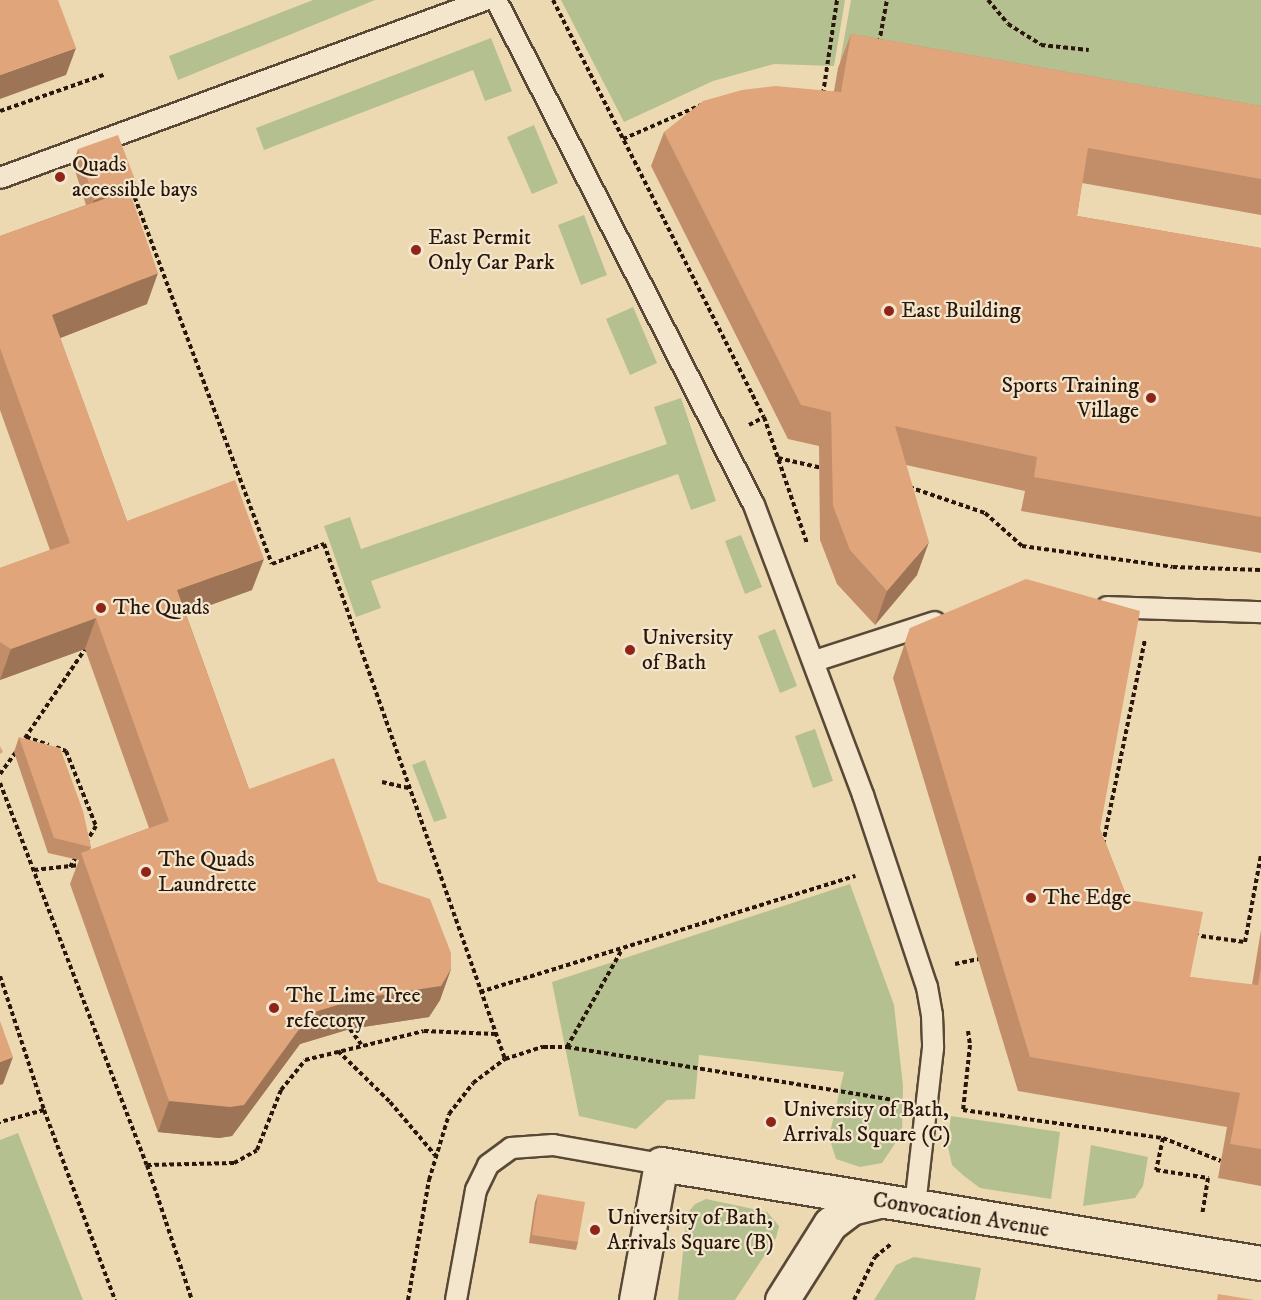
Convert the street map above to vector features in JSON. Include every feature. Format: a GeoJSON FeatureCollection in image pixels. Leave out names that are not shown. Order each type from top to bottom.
{"type":"FeatureCollection","features":[{"type":"Feature","properties":{"kind":"street","name":"Convocation Avenue"},"geometry":{"type":"LineString","coordinates":[[661,1164],[1194,1254],[1261,1263]]}},
{"type":"Feature","properties":{"kind":"street"},"geometry":{"type":"LineString","coordinates":[[636,1300],[661,1164]]}},
{"type":"Feature","properties":{"kind":"street"},"geometry":{"type":"LineString","coordinates":[[782,1300],[831,1224],[851,1208],[879,1201]]}},
{"type":"Feature","properties":{"kind":"lane"},"geometry":{"type":"LineString","coordinates":[[0,178],[484,0]]}},
{"type":"Feature","properties":{"kind":"lane"},"geometry":{"type":"LineString","coordinates":[[496,0],[754,505],[815,661],[887,866],[929,997],[933,1048],[915,1206]]}},
{"type":"Feature","properties":{"kind":"lane"},"geometry":{"type":"LineString","coordinates":[[1087,605],[1152,611],[1261,612]]}},
{"type":"Feature","properties":{"kind":"lane"},"geometry":{"type":"LineString","coordinates":[[815,661],[958,614]]}},
{"type":"Feature","properties":{"kind":"lane"},"geometry":{"type":"LineString","coordinates":[[456,1300],[476,1190],[488,1165],[512,1148],[553,1145],[661,1164]]}},
{"type":"Feature","properties":{"kind":"path"},"geometry":{"type":"LineString","coordinates":[[553,0],[751,390],[778,458],[810,554]]}},
{"type":"Feature","properties":{"kind":"path"},"geometry":{"type":"LineString","coordinates":[[821,101],[837,0]]}},
{"type":"Feature","properties":{"kind":"path"},"geometry":{"type":"LineString","coordinates":[[877,52],[887,0]]}},
{"type":"Feature","properties":{"kind":"path"},"geometry":{"type":"LineString","coordinates":[[987,0],[1008,24],[1041,45],[1089,50]]}},
{"type":"Feature","properties":{"kind":"path"},"geometry":{"type":"LineString","coordinates":[[0,111],[106,74]]}},
{"type":"Feature","properties":{"kind":"path"},"geometry":{"type":"LineString","coordinates":[[623,139],[691,107],[712,103]]}},
{"type":"Feature","properties":{"kind":"path"},"geometry":{"type":"LineString","coordinates":[[112,137],[272,564],[324,544],[505,1059]]}},
{"type":"Feature","properties":{"kind":"path"},"geometry":{"type":"LineString","coordinates":[[751,390],[762,387]]}},
{"type":"Feature","properties":{"kind":"path"},"geometry":{"type":"LineString","coordinates":[[778,458],[833,470]]}},
{"type":"Feature","properties":{"kind":"path"},"geometry":{"type":"LineString","coordinates":[[898,485],[985,513],[1022,546],[1173,567],[1261,570]]}},
{"type":"Feature","properties":{"kind":"path"},"geometry":{"type":"LineString","coordinates":[[1103,846],[1152,611]]}},
{"type":"Feature","properties":{"kind":"path"},"geometry":{"type":"LineString","coordinates":[[0,774],[85,649]]}},
{"type":"Feature","properties":{"kind":"path"},"geometry":{"type":"LineString","coordinates":[[26,737],[66,751],[96,826],[70,867]]}},
{"type":"Feature","properties":{"kind":"path"},"geometry":{"type":"LineString","coordinates":[[382,782],[409,788]]}},
{"type":"Feature","properties":{"kind":"path"},"geometry":{"type":"LineString","coordinates":[[0,783],[147,1165],[192,1300]]}},
{"type":"Feature","properties":{"kind":"path"},"geometry":{"type":"LineString","coordinates":[[1185,934],[1245,942],[1261,855]]}},
{"type":"Feature","properties":{"kind":"path"},"geometry":{"type":"LineString","coordinates":[[34,870],[92,863]]}},
{"type":"Feature","properties":{"kind":"path"},"geometry":{"type":"LineString","coordinates":[[480,992],[621,951],[887,866]]}},
{"type":"Feature","properties":{"kind":"path"},"geometry":{"type":"LineString","coordinates":[[567,1047],[621,951]]}},
{"type":"Feature","properties":{"kind":"path"},"geometry":{"type":"LineString","coordinates":[[950,954],[958,975]]}},
{"type":"Feature","properties":{"kind":"path"},"geometry":{"type":"LineString","coordinates":[[954,964],[978,959]]}},
{"type":"Feature","properties":{"kind":"path"},"geometry":{"type":"LineString","coordinates":[[0,978],[44,1110],[115,1300]]}},
{"type":"Feature","properties":{"kind":"path"},"geometry":{"type":"LineString","coordinates":[[963,1110],[970,1044],[967,1021]]}},
{"type":"Feature","properties":{"kind":"path"},"geometry":{"type":"LineString","coordinates":[[350,1029],[361,1044]]}},
{"type":"Feature","properties":{"kind":"path"},"geometry":{"type":"LineString","coordinates":[[147,1165],[234,1163],[257,1150],[281,1090],[305,1060],[361,1044],[424,1031],[495,1034]]}},
{"type":"Feature","properties":{"kind":"path"},"geometry":{"type":"LineString","coordinates":[[408,1300],[436,1155],[449,1114],[473,1083],[505,1059],[543,1047],[567,1047],[963,1110],[1163,1138],[1221,1161]]}},
{"type":"Feature","properties":{"kind":"path"},"geometry":{"type":"LineString","coordinates":[[338,1051],[390,1101],[436,1155]]}},
{"type":"Feature","properties":{"kind":"path"},"geometry":{"type":"LineString","coordinates":[[0,1122],[44,1110]]}},
{"type":"Feature","properties":{"kind":"path"},"geometry":{"type":"LineString","coordinates":[[1163,1138],[1156,1170],[1208,1178],[1194,1254]]}},
{"type":"Feature","properties":{"kind":"path"},"geometry":{"type":"LineString","coordinates":[[854,1300],[875,1257],[885,1246],[898,1242]]}},
{"type":"Feature","properties":{"kind":"green space"},"geometry":{"type":"Polygon","coordinates":[[[313,0],[375,0],[178,80],[169,56],[313,0]]]}},
{"type":"Feature","properties":{"kind":"green space"},"geometry":{"type":"Polygon","coordinates":[[[561,0],[845,0],[834,66],[774,64],[713,81],[624,122],[561,0]]]}},
{"type":"Feature","properties":{"kind":"green space"},"geometry":{"type":"Polygon","coordinates":[[[851,0],[1261,0],[1261,133],[840,62],[851,0]]]}},
{"type":"Feature","properties":{"kind":"green space"},"geometry":{"type":"Polygon","coordinates":[[[491,38],[512,91],[485,101],[473,70],[264,150],[256,128],[491,38]]]}},
{"type":"Feature","properties":{"kind":"green space"},"geometry":{"type":"Polygon","coordinates":[[[534,125],[558,183],[532,194],[507,137],[534,125]]]}},
{"type":"Feature","properties":{"kind":"green space"},"geometry":{"type":"Polygon","coordinates":[[[584,215],[607,275],[581,285],[558,225],[584,215]]]}},
{"type":"Feature","properties":{"kind":"green space"},"geometry":{"type":"Polygon","coordinates":[[[633,307],[657,363],[630,375],[606,319],[633,307]]]}},
{"type":"Feature","properties":{"kind":"green space"},"geometry":{"type":"Polygon","coordinates":[[[681,398],[716,501],[691,510],[678,474],[371,581],[381,608],[356,617],[324,526],[350,517],[361,549],[667,444],[654,407],[681,398]]]}},
{"type":"Feature","properties":{"kind":"green space"},"geometry":{"type":"Polygon","coordinates":[[[741,535],[762,587],[745,594],[725,541],[741,535]]]}},
{"type":"Feature","properties":{"kind":"green space"},"geometry":{"type":"Polygon","coordinates":[[[775,629],[797,686],[780,693],[758,636],[775,629]]]}},
{"type":"Feature","properties":{"kind":"green space"},"geometry":{"type":"Polygon","coordinates":[[[815,729],[833,781],[813,788],[795,736],[815,729]]]}},
{"type":"Feature","properties":{"kind":"green space"},"geometry":{"type":"Polygon","coordinates":[[[425,760],[447,818],[434,822],[412,765],[425,760]]]}},
{"type":"Feature","properties":{"kind":"green space"},"geometry":{"type":"Polygon","coordinates":[[[850,884],[894,1005],[903,1086],[902,1133],[882,1163],[860,1167],[836,1159],[829,1137],[844,1072],[699,1055],[695,1099],[667,1100],[636,1129],[579,1116],[552,982],[850,884]]]}},
{"type":"Feature","properties":{"kind":"green space"},"geometry":{"type":"Polygon","coordinates":[[[951,1116],[1060,1132],[1051,1199],[980,1188],[964,1176],[952,1165],[947,1142],[951,1116]]]}},
{"type":"Feature","properties":{"kind":"green space"},"geometry":{"type":"Polygon","coordinates":[[[18,1133],[83,1300],[0,1300],[0,1140],[18,1133]]]}},
{"type":"Feature","properties":{"kind":"green space"},"geometry":{"type":"Polygon","coordinates":[[[1091,1145],[1148,1157],[1143,1186],[1135,1198],[1083,1206],[1091,1145]]]}},
{"type":"Feature","properties":{"kind":"green space"},"geometry":{"type":"Polygon","coordinates":[[[706,1199],[767,1212],[779,1226],[776,1238],[735,1300],[678,1300],[687,1214],[695,1204],[706,1199]]]}},
{"type":"Feature","properties":{"kind":"green space"},"geometry":{"type":"Polygon","coordinates":[[[914,1257],[981,1268],[975,1300],[874,1300],[896,1265],[914,1257]]]}},
{"type":"Feature","properties":{"kind":"building"},"geometry":{"type":"Polygon","coordinates":[[[0,0],[58,0],[76,48],[0,75],[0,0]]]}},
{"type":"Feature","properties":{"kind":"building"},"geometry":{"type":"Polygon","coordinates":[[[851,34],[1261,106],[1261,179],[1088,148],[1077,216],[1261,248],[1261,517],[1034,477],[1037,457],[895,426],[929,542],[887,591],[850,550],[833,506],[831,412],[801,405],[664,132],[703,101],[742,90],[775,86],[841,92],[851,34]]]}},
{"type":"Feature","properties":{"kind":"building"},"geometry":{"type":"Polygon","coordinates":[[[118,135],[137,185],[94,200],[78,149],[118,135]]]}},
{"type":"Feature","properties":{"kind":"building"},"geometry":{"type":"Polygon","coordinates":[[[129,190],[158,273],[52,315],[127,521],[235,480],[264,559],[177,590],[249,789],[334,758],[378,882],[430,899],[451,953],[451,969],[441,986],[361,998],[311,1013],[244,1105],[230,1107],[169,1101],[81,853],[169,821],[96,618],[11,649],[0,642],[0,568],[70,543],[0,348],[0,236],[129,190]]]}},
{"type":"Feature","properties":{"kind":"building","name":"The Edge"},"geometry":{"type":"Polygon","coordinates":[[[1026,579],[1140,611],[1100,829],[1128,900],[1203,912],[1190,977],[1258,985],[1261,968],[1261,1149],[1230,1144],[1240,1093],[1030,1057],[905,644],[910,628],[1026,579]]]}},
{"type":"Feature","properties":{"kind":"building"},"geometry":{"type":"Polygon","coordinates":[[[19,737],[60,748],[83,811],[91,847],[54,838],[19,737]]]}},
{"type":"Feature","properties":{"kind":"building"},"geometry":{"type":"Polygon","coordinates":[[[0,1021],[13,1057],[0,1062],[0,1021]]]}},
{"type":"Feature","properties":{"kind":"building"},"geometry":{"type":"Polygon","coordinates":[[[538,1194],[585,1202],[578,1242],[532,1235],[538,1194]]]}},
{"type":"Feature","properties":{"kind":"building"},"geometry":{"type":"Polygon","coordinates":[[[1218,1294],[1254,1300],[1217,1300],[1218,1294]]]}},
{"type":"Feature","properties":{"kind":"place","name":"Quads accessible bays"},"geometry":{"type":"Point","coordinates":[60,177]}},
{"type":"Feature","properties":{"kind":"place","name":"East Permit Only Car Park"},"geometry":{"type":"Point","coordinates":[416,250]}},
{"type":"Feature","properties":{"kind":"place","name":"East Building"},"geometry":{"type":"Point","coordinates":[889,311]}},
{"type":"Feature","properties":{"kind":"place","name":"Sports Training Village"},"geometry":{"type":"Point","coordinates":[1151,398]}},
{"type":"Feature","properties":{"kind":"place","name":"The Quads"},"geometry":{"type":"Point","coordinates":[101,608]}},
{"type":"Feature","properties":{"kind":"place","name":"University of Bath"},"geometry":{"type":"Point","coordinates":[630,650]}},
{"type":"Feature","properties":{"kind":"place","name":"The Quads Laundrette"},"geometry":{"type":"Point","coordinates":[146,872]}},
{"type":"Feature","properties":{"kind":"place","name":"The Edge"},"geometry":{"type":"Point","coordinates":[1031,898]}},
{"type":"Feature","properties":{"kind":"place","name":"The Lime Tree refectory"},"geometry":{"type":"Point","coordinates":[274,1008]}},
{"type":"Feature","properties":{"kind":"place","name":"University of Bath, Arrivals Square (C)"},"geometry":{"type":"Point","coordinates":[771,1122]}},
{"type":"Feature","properties":{"kind":"place","name":"University of Bath, Arrivals Square (B)"},"geometry":{"type":"Point","coordinates":[595,1230]}}]}
